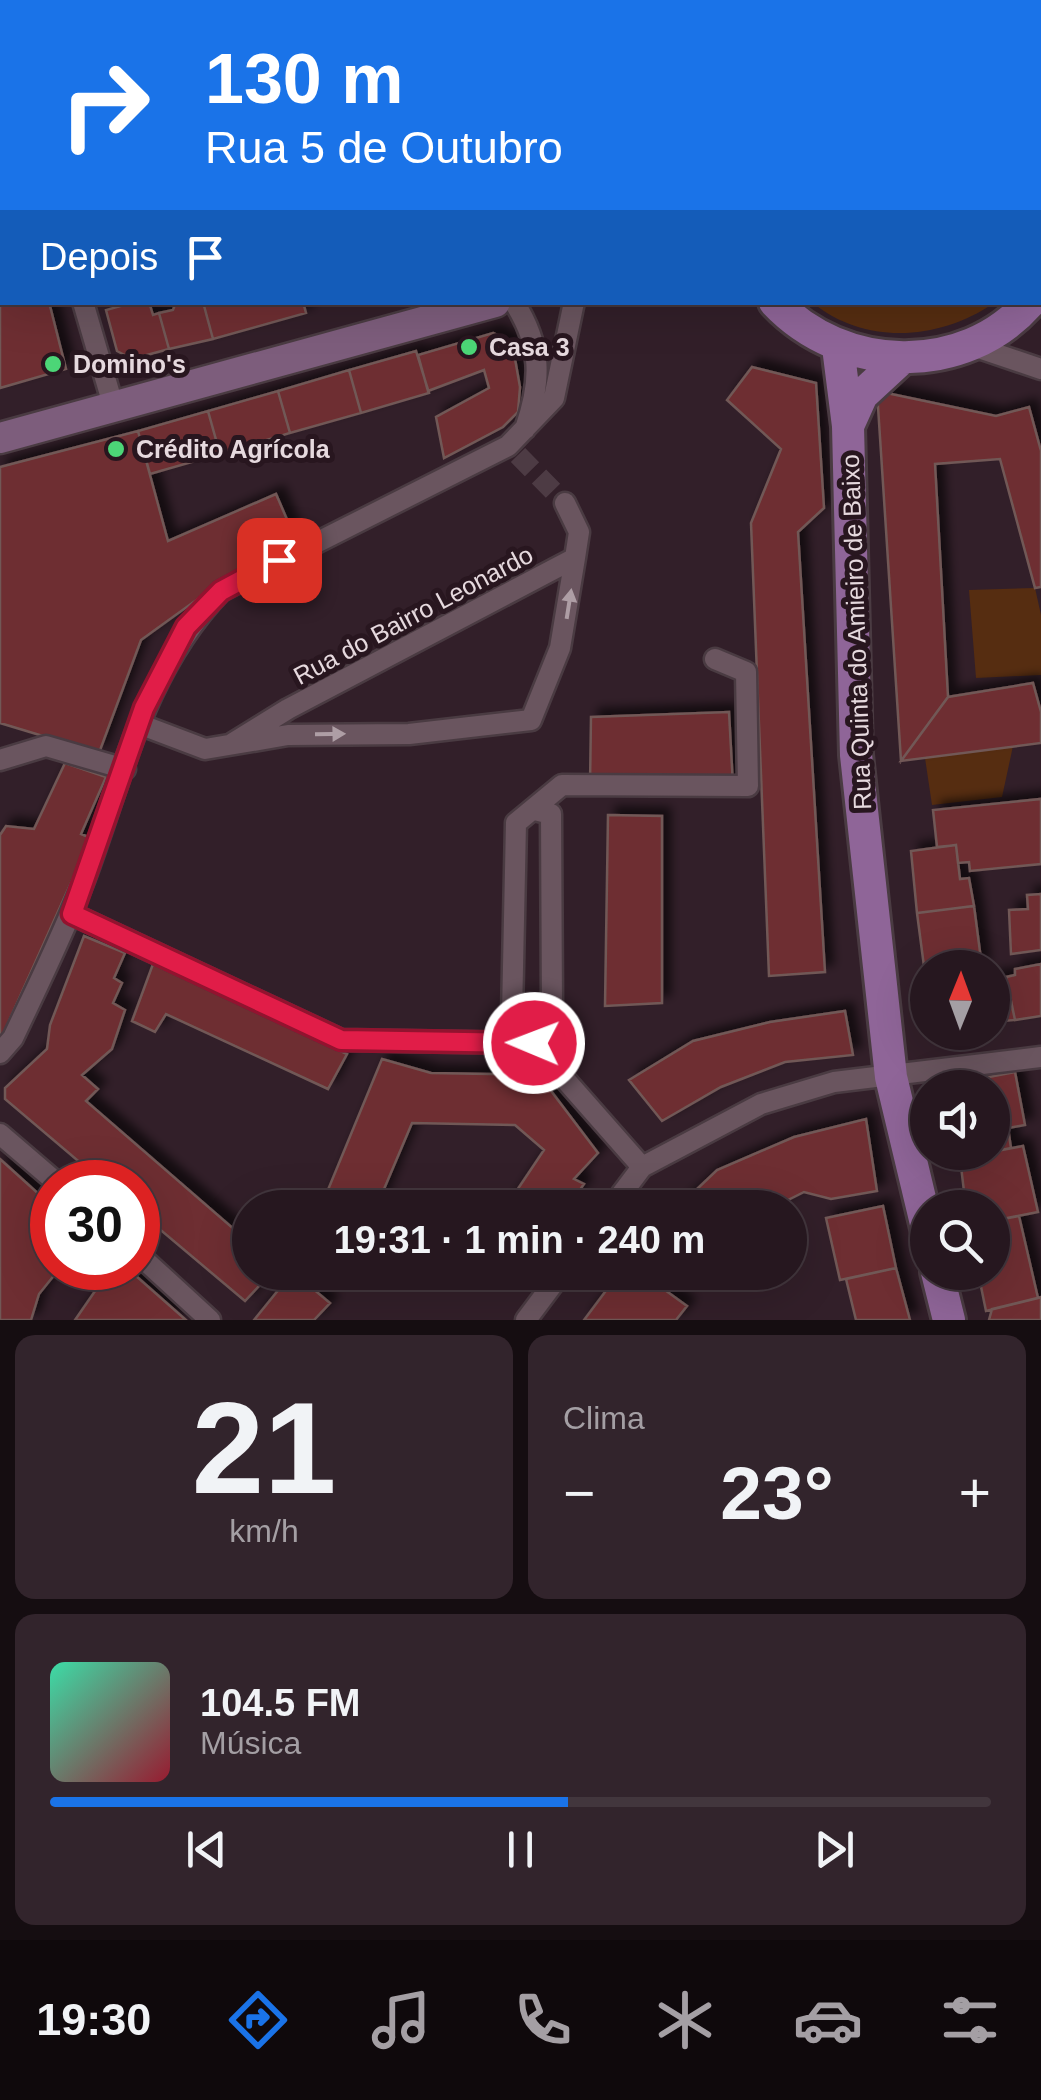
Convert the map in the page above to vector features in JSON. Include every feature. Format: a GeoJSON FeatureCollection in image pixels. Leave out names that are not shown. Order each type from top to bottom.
{"type":"FeatureCollection","features":[{"type":"Feature","properties":{"kind":"main road"},"geometry":{"type":"LineString","coordinates":[[0,438],[484,305]]}},
{"type":"Feature","properties":{"kind":"main road"},"geometry":{"type":"LineString","coordinates":[[778,305],[788,316],[838,346],[902,359],[970,346],[1026,305]]}},
{"type":"Feature","properties":{"kind":"main road","name":"Rua Quinta do Amieiro de Baixo"},"geometry":{"type":"LineString","coordinates":[[838,346],[848,426],[856,755],[891,1077],[918,1190]]}},
{"type":"Feature","properties":{"kind":"main road","name":"Rua Quinta do Amieiro de Baixo"},"geometry":{"type":"LineString","coordinates":[[848,426],[862,395],[902,359]]}},
{"type":"Feature","properties":{"kind":"main road"},"geometry":{"type":"LineString","coordinates":[[941,1290],[948,1320]]}},
{"type":"Feature","properties":{"kind":"street"},"geometry":{"type":"LineString","coordinates":[[84,305],[113,405]]}},
{"type":"Feature","properties":{"kind":"street"},"geometry":{"type":"LineString","coordinates":[[516,305],[532,332]]}},
{"type":"Feature","properties":{"kind":"street"},"geometry":{"type":"LineString","coordinates":[[525,430],[538,378],[531,305]]}},
{"type":"Feature","properties":{"kind":"street"},"geometry":{"type":"LineString","coordinates":[[0,1053],[13,1038],[72,914],[139,724],[186,627],[221,591],[513,450],[554,398],[573,305]]}},
{"type":"Feature","properties":{"kind":"street"},"geometry":{"type":"LineString","coordinates":[[970,346],[1041,369]]}},
{"type":"Feature","properties":{"kind":"street"},"geometry":{"type":"LineString","coordinates":[[565,504],[579,532],[575,558]]}},
{"type":"Feature","properties":{"kind":"street","name":"Rua do Bairro Leonardo"},"geometry":{"type":"LineString","coordinates":[[233,742],[288,736],[408,734],[532,720],[560,648],[575,558]]}},
{"type":"Feature","properties":{"kind":"street","name":"Rua do Bairro Leonardo"},"geometry":{"type":"LineString","coordinates":[[233,742],[288,709],[575,558]]}},
{"type":"Feature","properties":{"kind":"street"},"geometry":{"type":"LineString","coordinates":[[642,1168],[512,1015],[516,823],[562,785],[748,786],[746,672],[715,659]]}},
{"type":"Feature","properties":{"kind":"street"},"geometry":{"type":"LineString","coordinates":[[139,724],[204,749],[233,742]]}},
{"type":"Feature","properties":{"kind":"street"},"geometry":{"type":"LineString","coordinates":[[0,760],[46,746],[126,769]]}},
{"type":"Feature","properties":{"kind":"street"},"geometry":{"type":"LineString","coordinates":[[534,810],[551,814],[552,951],[552,1008],[534,1043]]}},
{"type":"Feature","properties":{"kind":"street"},"geometry":{"type":"LineString","coordinates":[[72,914],[341,1040],[534,1043]]}},
{"type":"Feature","properties":{"kind":"street"},"geometry":{"type":"LineString","coordinates":[[626,1190],[642,1168],[761,1104],[834,1082],[1041,1057]]}},
{"type":"Feature","properties":{"kind":"street"},"geometry":{"type":"LineString","coordinates":[[0,1134],[30,1160]]}},
{"type":"Feature","properties":{"kind":"street"},"geometry":{"type":"LineString","coordinates":[[160,1274],[210,1320]]}},
{"type":"Feature","properties":{"kind":"street"},"geometry":{"type":"LineString","coordinates":[[526,1320],[548,1290]]}},
{"type":"Feature","properties":{"kind":"shaded area"},"geometry":{"type":"Polygon","coordinates":[[[816,305],[990,305],[950,325],[903,333],[879,332],[834,317],[816,305]]]}},
{"type":"Feature","properties":{"kind":"shaded area"},"geometry":{"type":"Polygon","coordinates":[[[1035,588],[1041,615],[1041,675],[976,678],[969,590],[1035,588]]]}},
{"type":"Feature","properties":{"kind":"shaded area"},"geometry":{"type":"Polygon","coordinates":[[[1013,746],[1002,797],[932,805],[925,758],[1013,746]]]}},
{"type":"Feature","properties":{"kind":"building"},"geometry":{"type":"Polygon","coordinates":[[[0,305],[50,305],[66,369],[0,388],[0,305]]]}},
{"type":"Feature","properties":{"kind":"building"},"geometry":{"type":"Polygon","coordinates":[[[150,305],[153,315],[159,313],[169,349],[132,359],[117,351],[106,310],[150,305]]]}},
{"type":"Feature","properties":{"kind":"building"},"geometry":{"type":"Polygon","coordinates":[[[175,305],[204,305],[213,339],[169,349],[159,313],[173,310],[175,305]]]}},
{"type":"Feature","properties":{"kind":"building"},"geometry":{"type":"Polygon","coordinates":[[[204,305],[304,305],[306,313],[213,339],[204,305]]]}},
{"type":"Feature","properties":{"kind":"building"},"geometry":{"type":"Polygon","coordinates":[[[493,333],[512,342],[520,387],[518,412],[503,427],[444,458],[436,417],[489,388],[484,370],[428,391],[418,355],[493,333]]]}},
{"type":"Feature","properties":{"kind":"building"},"geometry":{"type":"Polygon","coordinates":[[[416,351],[429,393],[361,413],[349,370],[416,351]]]}},
{"type":"Feature","properties":{"kind":"building"},"geometry":{"type":"Polygon","coordinates":[[[752,367],[816,383],[824,508],[798,532],[825,972],[769,976],[751,523],[781,449],[727,400],[752,367]]]}},
{"type":"Feature","properties":{"kind":"building"},"geometry":{"type":"Polygon","coordinates":[[[349,370],[361,413],[290,433],[278,391],[349,370]]]}},
{"type":"Feature","properties":{"kind":"building"},"geometry":{"type":"Polygon","coordinates":[[[278,391],[290,433],[220,454],[208,411],[278,391]]]}},
{"type":"Feature","properties":{"kind":"building"},"geometry":{"type":"Polygon","coordinates":[[[877,391],[996,416],[1029,407],[1041,451],[1041,587],[1035,588],[1000,459],[935,464],[948,697],[901,761],[877,391]]]}},
{"type":"Feature","properties":{"kind":"building"},"geometry":{"type":"Polygon","coordinates":[[[208,411],[220,454],[150,474],[138,431],[208,411]]]}},
{"type":"Feature","properties":{"kind":"building"},"geometry":{"type":"Polygon","coordinates":[[[138,431],[168,541],[276,494],[292,531],[141,640],[99,753],[0,723],[0,467],[138,431]]]}},
{"type":"Feature","properties":{"kind":"building"},"geometry":{"type":"Polygon","coordinates":[[[1033,683],[1041,712],[1041,743],[901,761],[948,697],[1033,683]]]}},
{"type":"Feature","properties":{"kind":"building"},"geometry":{"type":"Polygon","coordinates":[[[729,712],[733,786],[590,785],[591,717],[729,712]]]}},
{"type":"Feature","properties":{"kind":"building"},"geometry":{"type":"Polygon","coordinates":[[[65,763],[106,777],[81,834],[91,838],[0,1041],[0,835],[6,826],[34,829],[65,763]]]}},
{"type":"Feature","properties":{"kind":"building"},"geometry":{"type":"Polygon","coordinates":[[[1041,799],[1041,864],[970,871],[969,862],[958,863],[956,845],[937,847],[933,810],[1041,799]]]}},
{"type":"Feature","properties":{"kind":"building"},"geometry":{"type":"Polygon","coordinates":[[[608,815],[662,816],[662,1003],[605,1006],[608,815]]]}},
{"type":"Feature","properties":{"kind":"building"},"geometry":{"type":"Polygon","coordinates":[[[956,845],[960,879],[969,878],[974,906],[917,913],[911,851],[956,845]]]}},
{"type":"Feature","properties":{"kind":"building"},"geometry":{"type":"Polygon","coordinates":[[[1041,894],[1041,950],[1011,954],[1009,910],[1028,909],[1027,895],[1041,894]]]}},
{"type":"Feature","properties":{"kind":"building"},"geometry":{"type":"Polygon","coordinates":[[[974,906],[980,950],[922,950],[917,913],[974,906]]]}},
{"type":"Feature","properties":{"kind":"building"},"geometry":{"type":"Polygon","coordinates":[[[84,936],[125,953],[114,978],[122,983],[113,1003],[125,1010],[112,1049],[82,1075],[98,1089],[86,1101],[154,1160],[77,1160],[5,1099],[5,1088],[47,1049],[50,1025],[84,936]]]}},
{"type":"Feature","properties":{"kind":"building"},"geometry":{"type":"Polygon","coordinates":[[[153,964],[347,1054],[328,1089],[166,1014],[155,1032],[132,1021],[153,964]]]}},
{"type":"Feature","properties":{"kind":"building"},"geometry":{"type":"Polygon","coordinates":[[[1041,964],[1041,1016],[1015,1020],[1010,976],[1015,975],[1015,969],[1041,964]]]}},
{"type":"Feature","properties":{"kind":"building"},"geometry":{"type":"Polygon","coordinates":[[[845,1011],[853,1055],[785,1062],[721,1087],[662,1121],[629,1080],[693,1041],[770,1022],[845,1011]]]}},
{"type":"Feature","properties":{"kind":"building"},"geometry":{"type":"Polygon","coordinates":[[[382,1059],[431,1073],[539,1075],[598,1153],[574,1179],[584,1184],[580,1190],[517,1190],[544,1150],[515,1125],[412,1123],[384,1190],[328,1190],[382,1059]]]}},
{"type":"Feature","properties":{"kind":"building"},"geometry":{"type":"Polygon","coordinates":[[[1015,1072],[1025,1125],[1010,1128],[1010,1073],[1015,1072]]]}},
{"type":"Feature","properties":{"kind":"building"},"geometry":{"type":"Polygon","coordinates":[[[866,1119],[877,1191],[831,1199],[807,1190],[696,1190],[717,1170],[794,1137],[866,1119]]]}},
{"type":"Feature","properties":{"kind":"building"},"geometry":{"type":"Polygon","coordinates":[[[1023,1146],[1038,1212],[1010,1217],[1010,1190],[964,1190],[961,1170],[1010,1170],[1010,1148],[1023,1146]]]}},
{"type":"Feature","properties":{"kind":"building"},"geometry":{"type":"Polygon","coordinates":[[[0,1159],[30,1186],[30,1290],[42,1290],[31,1320],[0,1320],[0,1159]]]}},
{"type":"Feature","properties":{"kind":"building"},"geometry":{"type":"Polygon","coordinates":[[[160,1165],[232,1227],[232,1290],[255,1290],[245,1301],[160,1230],[160,1165]]]}},
{"type":"Feature","properties":{"kind":"building"},"geometry":{"type":"Polygon","coordinates":[[[883,1206],[896,1268],[840,1280],[826,1218],[883,1206]]]}},
{"type":"Feature","properties":{"kind":"building"},"geometry":{"type":"Polygon","coordinates":[[[1019,1216],[1038,1298],[986,1311],[982,1290],[1010,1290],[1010,1218],[1019,1216]]]}},
{"type":"Feature","properties":{"kind":"building"},"geometry":{"type":"Polygon","coordinates":[[[896,1268],[910,1320],[856,1320],[846,1279],[896,1268]]]}},
{"type":"Feature","properties":{"kind":"building"},"geometry":{"type":"Polygon","coordinates":[[[96,1290],[152,1290],[186,1320],[75,1320],[96,1290]]]}},
{"type":"Feature","properties":{"kind":"building"},"geometry":{"type":"Polygon","coordinates":[[[278,1290],[314,1290],[330,1303],[314,1320],[254,1320],[278,1290]]]}},
{"type":"Feature","properties":{"kind":"building"},"geometry":{"type":"Polygon","coordinates":[[[606,1290],[665,1290],[687,1306],[676,1320],[584,1320],[606,1290]]]}},
{"type":"Feature","properties":{"kind":"building"},"geometry":{"type":"Polygon","coordinates":[[[1041,1297],[1041,1320],[989,1320],[992,1309],[1041,1297]]]}},
{"type":"Feature","properties":{"kind":"tunnel"},"geometry":{"type":"LineString","coordinates":[[518,455],[565,503]]}},
{"type":"Feature","properties":{"kind":"place","name":"Casa 3"},"geometry":{"type":"Point","coordinates":[469,347]}},
{"type":"Feature","properties":{"kind":"place","name":"Domino's"},"geometry":{"type":"Point","coordinates":[53,364]}},
{"type":"Feature","properties":{"kind":"place","name":"Crédito Agrícola"},"geometry":{"type":"Point","coordinates":[116,449]}},
{"type":"Feature","properties":{"kind":"route"},"geometry":{"type":"LineString","coordinates":[[279,560],[221,591],[186,627],[144,708],[126,769],[72,914],[341,1040],[534,1043]]}}]}
